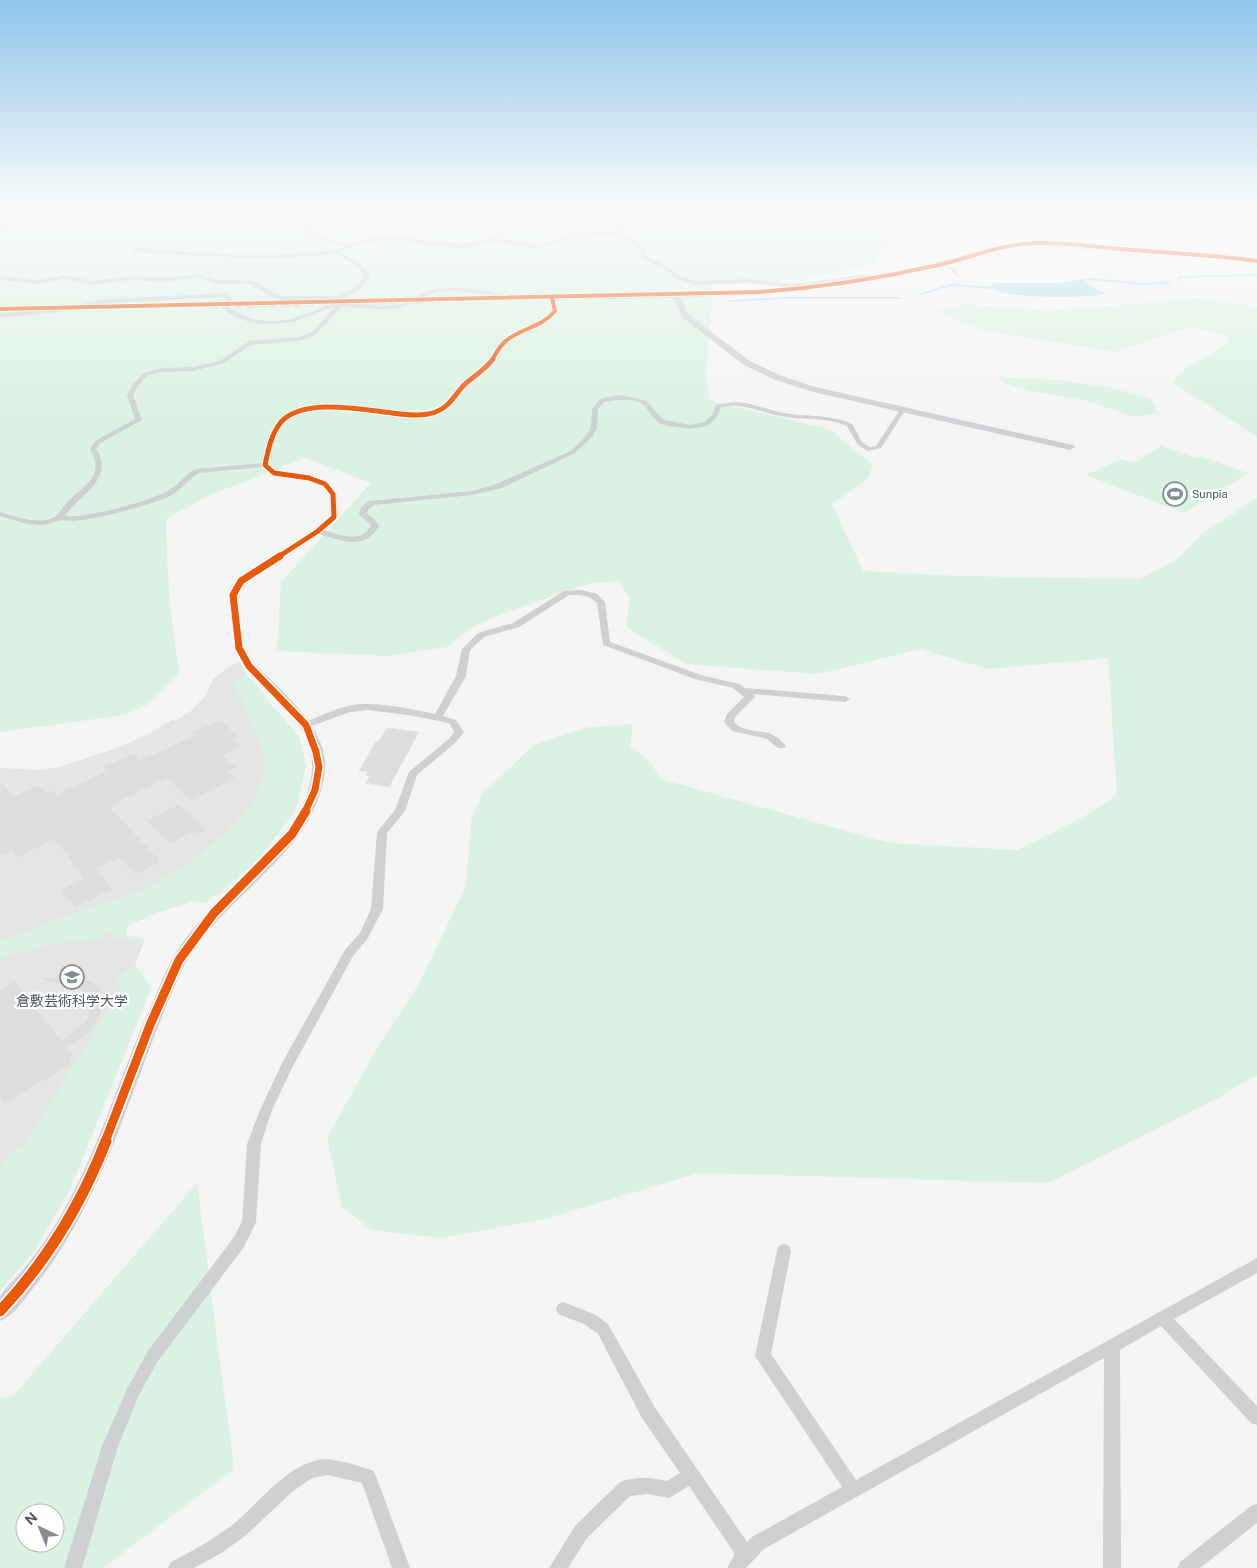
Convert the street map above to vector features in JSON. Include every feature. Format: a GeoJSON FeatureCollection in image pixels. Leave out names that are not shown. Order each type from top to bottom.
{"type":"FeatureCollection","features":[{"type":"Feature","properties":{"kind":"street"},"geometry":{"type":"LineString","coordinates":[[20,280],[37,282],[46,280]]}},
{"type":"Feature","properties":{"kind":"street"},"geometry":{"type":"LineString","coordinates":[[82,280],[98,283],[116,280]]}},
{"type":"Feature","properties":{"kind":"street"},"geometry":{"type":"LineString","coordinates":[[211,280],[256,283],[273,296],[281,298],[340,301],[374,307],[404,306],[427,292],[437,290],[465,291],[502,298]]}},
{"type":"Feature","properties":{"kind":"street"},"geometry":{"type":"LineString","coordinates":[[77,307],[96,302],[223,295],[229,298],[227,308],[237,314],[263,322],[278,322],[293,320],[340,301],[359,289],[366,280]]}},
{"type":"Feature","properties":{"kind":"street"},"geometry":{"type":"LineString","coordinates":[[685,280],[695,283],[747,281],[796,286],[837,280]]}},
{"type":"Feature","properties":{"kind":"street"},"geometry":{"type":"LineString","coordinates":[[450,299],[676,296],[795,290],[858,280]]}},
{"type":"Feature","properties":{"kind":"street"},"geometry":{"type":"LineString","coordinates":[[676,296],[685,315],[694,323],[747,363],[760,370],[813,389],[1070,447]]}},
{"type":"Feature","properties":{"kind":"street"},"geometry":{"type":"LineString","coordinates":[[265,465],[272,438],[286,418],[302,411],[338,408],[425,415],[435,413],[448,406],[464,386],[487,367],[506,340],[543,324],[550,318],[555,311],[552,298]]}},
{"type":"Feature","properties":{"kind":"street"},"geometry":{"type":"LineString","coordinates":[[0,514],[20,521],[51,522],[61,517],[68,506],[88,489],[96,476],[99,462],[98,454],[93,449],[96,442],[140,420],[130,395],[135,385],[146,374],[161,370],[193,369],[222,362],[249,343],[301,339],[314,333],[340,301]]}},
{"type":"Feature","properties":{"kind":"street"},"geometry":{"type":"LineString","coordinates":[[0,309],[210,304]]}},
{"type":"Feature","properties":{"kind":"street"},"geometry":{"type":"LineString","coordinates":[[0,316],[65,308]]}},
{"type":"Feature","properties":{"kind":"street"},"geometry":{"type":"LineString","coordinates":[[318,531],[345,539],[357,540],[368,536],[375,526],[372,520],[363,515],[364,509],[372,503],[472,493],[500,486],[573,452],[589,437],[594,428],[595,409],[602,400],[612,398],[638,400],[644,402],[662,422],[692,427],[707,423],[715,416],[718,406],[733,402],[744,402],[786,415],[825,416],[850,425],[858,444],[874,449],[879,447],[903,409]]}},
{"type":"Feature","properties":{"kind":"street"},"geometry":{"type":"LineString","coordinates":[[0,1311],[46,1257],[76,1208],[95,1168],[150,1025],[179,960],[214,913],[292,834],[305,812],[314,790],[319,767],[306,725],[249,666],[239,648],[233,595],[241,581],[318,531],[334,517],[333,494],[325,484],[309,478],[274,473],[265,465],[198,470],[188,474],[172,492],[160,497],[97,514],[72,519],[61,517]]}},
{"type":"Feature","properties":{"kind":"street"},"geometry":{"type":"LineString","coordinates":[[438,718],[461,676],[466,648],[481,635],[516,625],[568,594],[582,592],[594,596],[601,602],[606,643],[698,677],[736,686],[750,697],[730,716],[729,722],[736,729],[770,737],[781,746]]}},
{"type":"Feature","properties":{"kind":"street"},"geometry":{"type":"LineString","coordinates":[[743,691],[845,699]]}},
{"type":"Feature","properties":{"kind":"street"},"geometry":{"type":"LineString","coordinates":[[73,1568],[110,1446],[133,1392],[153,1356],[239,1242],[249,1222],[254,1144],[266,1110],[286,1067],[349,953],[364,935],[377,909],[382,832],[400,811],[414,774],[452,741],[459,732],[452,722],[438,718],[360,707],[306,725]]}},
{"type":"Feature","properties":{"kind":"street"},"geometry":{"type":"LineString","coordinates":[[784,1251],[763,1356],[853,1490]]}},
{"type":"Feature","properties":{"kind":"street"},"geometry":{"type":"LineString","coordinates":[[563,1309],[589,1319],[603,1329],[648,1412],[691,1475],[741,1562],[758,1542],[1257,1265]]}},
{"type":"Feature","properties":{"kind":"street"},"geometry":{"type":"LineString","coordinates":[[1163,1318],[1257,1417]]}},
{"type":"Feature","properties":{"kind":"street"},"geometry":{"type":"LineString","coordinates":[[1112,1346],[1112,1568]]}},
{"type":"Feature","properties":{"kind":"street"},"geometry":{"type":"LineString","coordinates":[[177,1568],[209,1551],[238,1531],[292,1482],[316,1467],[339,1469],[368,1477],[401,1568]]}},
{"type":"Feature","properties":{"kind":"street"},"geometry":{"type":"LineString","coordinates":[[558,1568],[581,1532],[626,1488],[648,1486],[669,1490],[691,1475]]}},
{"type":"Feature","properties":{"kind":"street"},"geometry":{"type":"LineString","coordinates":[[1186,1568],[1257,1512]]}},
{"type":"Feature","properties":{"kind":"shaded area","name":"倉敷芸術科学大学"},"geometry":{"type":"Polygon","coordinates":[[[239,662],[247,676],[299,737],[306,766],[295,811],[262,855],[218,895],[214,895],[205,903],[194,901],[156,913],[127,926],[126,936],[145,939],[135,965],[151,988],[70,1189],[34,1251],[0,1291],[0,768],[39,770],[60,767],[114,749],[147,735],[172,720],[176,721],[192,710],[205,696],[213,679],[230,666],[239,662]]]}},
{"type":"Feature","properties":{"kind":"green space"},"geometry":{"type":"Polygon","coordinates":[[[0,280],[783,280],[763,282],[714,281],[706,374],[710,401],[829,429],[873,465],[867,480],[832,504],[863,571],[959,576],[1140,579],[1176,560],[1202,534],[1257,498],[1257,1075],[1214,1100],[1048,1183],[699,1173],[548,1218],[442,1238],[371,1230],[342,1207],[327,1138],[377,1048],[419,984],[466,886],[471,822],[481,795],[535,744],[589,727],[633,724],[630,746],[649,761],[661,779],[889,843],[1018,850],[1090,813],[1117,795],[1108,658],[988,669],[920,649],[818,674],[686,664],[626,627],[630,598],[618,581],[590,583],[499,615],[471,628],[447,647],[387,656],[277,651],[281,582],[371,483],[305,458],[210,495],[166,519],[170,596],[180,673],[149,704],[125,715],[0,732],[0,280]]]}},
{"type":"Feature","properties":{"kind":"green space"},"geometry":{"type":"Polygon","coordinates":[[[1197,298],[1257,306],[1257,437],[1172,382],[1185,369],[1229,343],[1224,335],[1192,326],[1115,352],[981,330],[938,311],[961,304],[1048,311],[1197,298]]]}},
{"type":"Feature","properties":{"kind":"green space"},"geometry":{"type":"Polygon","coordinates":[[[997,377],[1058,380],[1108,387],[1152,399],[1157,414],[1134,417],[1092,402],[1031,391],[1002,382],[997,377]]]}},
{"type":"Feature","properties":{"kind":"green space","name":"Sunpia"},"geometry":{"type":"Polygon","coordinates":[[[1160,446],[1193,457],[1202,457],[1248,473],[1184,513],[1086,475],[1121,459],[1135,463],[1160,446]]]}},
{"type":"Feature","properties":{"kind":"green space"},"geometry":{"type":"Polygon","coordinates":[[[247,675],[299,737],[306,766],[295,811],[262,855],[218,895],[214,895],[205,903],[194,901],[156,913],[127,926],[126,936],[145,939],[144,942],[114,938],[109,932],[102,935],[103,939],[50,944],[0,959],[0,941],[46,923],[143,890],[185,865],[223,836],[253,805],[264,775],[264,760],[259,742],[241,699],[232,685],[237,678],[247,675]]]}},
{"type":"Feature","properties":{"kind":"green space"},"geometry":{"type":"Polygon","coordinates":[[[135,965],[151,988],[70,1189],[34,1251],[0,1291],[0,1168],[9,1155],[25,1144],[121,989],[118,982],[114,980],[135,965]]]}},
{"type":"Feature","properties":{"kind":"green space"},"geometry":{"type":"Polygon","coordinates":[[[197,1183],[234,1469],[103,1568],[0,1568],[0,1398],[14,1395],[197,1183]]]}},
{"type":"Feature","properties":{"kind":"water"},"geometry":{"type":"Polygon","coordinates":[[[1092,280],[1084,282],[1106,294],[1063,297],[1027,296],[998,291],[989,287],[994,283],[1060,283],[1092,280]]]}},
{"type":"Feature","properties":{"kind":"building"},"geometry":{"type":"Polygon","coordinates":[[[220,720],[239,737],[233,740],[240,747],[223,755],[236,767],[227,771],[236,778],[190,801],[167,778],[124,798],[112,809],[161,862],[135,875],[120,858],[97,869],[113,889],[76,908],[60,890],[84,878],[70,863],[73,862],[54,840],[17,858],[11,851],[0,856],[0,781],[13,796],[38,785],[46,793],[52,790],[56,794],[106,771],[102,767],[133,753],[140,760],[195,735],[192,732],[220,720]]]}},
{"type":"Feature","properties":{"kind":"building"},"geometry":{"type":"Polygon","coordinates":[[[387,728],[419,732],[389,787],[365,783],[370,776],[366,775],[368,772],[359,771],[376,741],[379,741],[387,728]]]}},
{"type":"Feature","properties":{"kind":"building"},"geometry":{"type":"Polygon","coordinates":[[[179,804],[206,830],[197,835],[194,832],[170,844],[146,820],[179,804]]]}},
{"type":"Feature","properties":{"kind":"building"},"geometry":{"type":"Polygon","coordinates":[[[44,977],[78,977],[94,982],[101,989],[103,997],[104,1004],[101,1015],[88,1033],[68,1048],[74,1056],[70,1058],[74,1063],[4,1104],[0,1098],[0,989],[15,981],[62,1041],[84,1022],[88,1015],[90,1003],[82,990],[43,980],[44,977]]]}},
{"type":"Feature","properties":{"kind":"waterway"},"geometry":{"type":"LineString","coordinates":[[1104,280],[1140,284],[1170,283]]}},
{"type":"Feature","properties":{"kind":"waterway"},"geometry":{"type":"LineString","coordinates":[[921,294],[952,285],[992,288]]}},
{"type":"Feature","properties":{"kind":"waterway"},"geometry":{"type":"LineString","coordinates":[[730,301],[785,298],[900,298]]}},
{"type":"Feature","properties":{"kind":"tunnel"},"geometry":{"type":"LineString","coordinates":[[210,305],[450,299]]}},
{"type":"Feature","properties":{"kind":"cycle path"},"geometry":{"type":"LineString","coordinates":[[0,309],[758,292],[811,288],[859,280]]}},
{"type":"Feature","properties":{"kind":"cycle path"},"geometry":{"type":"LineString","coordinates":[[0,1311],[46,1257],[76,1208],[95,1168],[150,1025],[179,960],[214,913],[292,834],[315,790],[319,767],[316,752],[306,725],[249,666],[239,648],[233,595],[241,581],[318,531],[334,517],[333,494],[325,484],[309,478],[274,473],[265,465],[277,428],[286,418],[300,411],[317,408],[418,415],[433,413],[443,409],[466,383],[487,367],[507,340],[539,325],[550,317],[555,311],[552,298]]}},
{"type":"Feature","properties":{"kind":"place","name":"Sunpia"},"geometry":{"type":"Point","coordinates":[1175,494]}},
{"type":"Feature","properties":{"kind":"place","name":"倉敷芸術科学大学"},"geometry":{"type":"Point","coordinates":[72,977]}}]}
